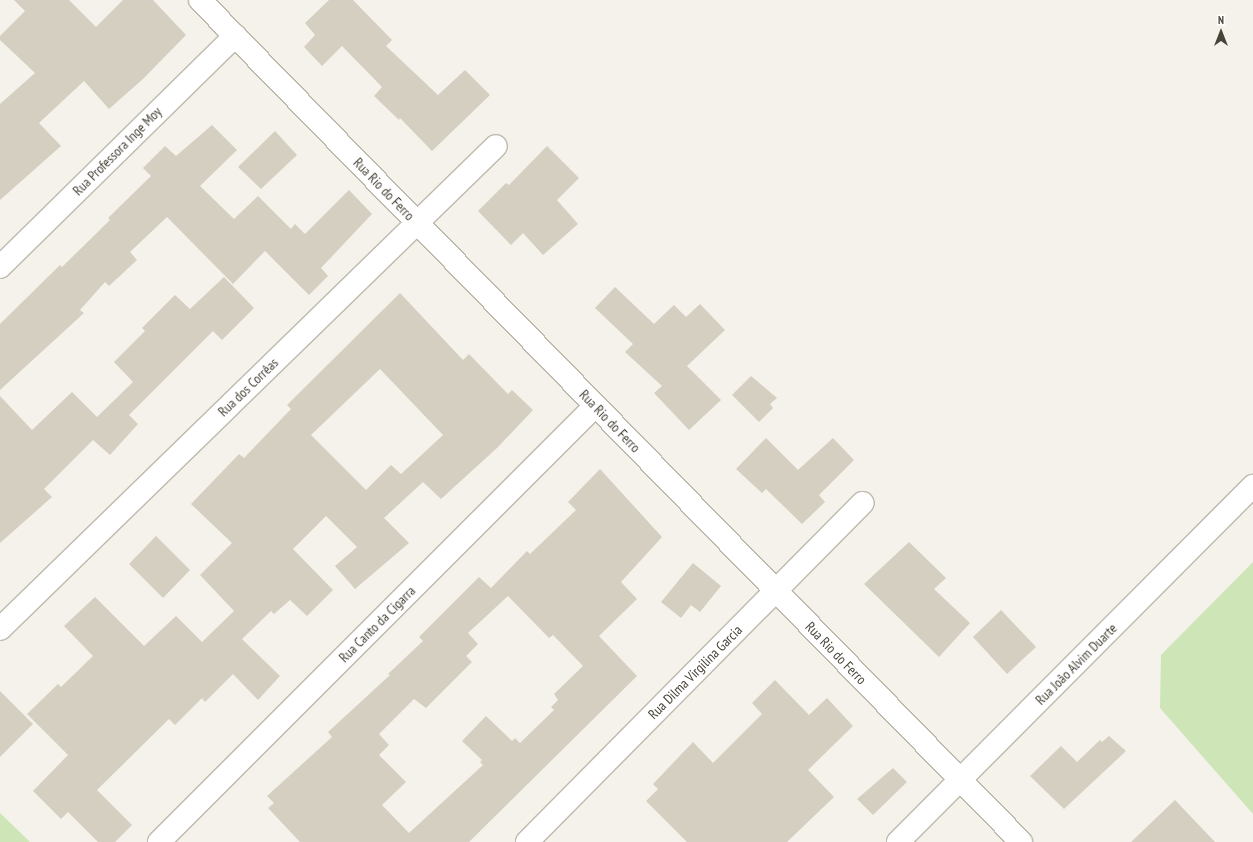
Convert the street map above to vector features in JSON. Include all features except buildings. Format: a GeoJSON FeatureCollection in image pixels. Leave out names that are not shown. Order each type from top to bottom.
{"type":"FeatureCollection","features":[{"type":"Feature","properties":{"kind":"street","name":"Rua Rio do Ferro"},"geometry":{"type":"LineString","coordinates":[[200,0],[1021,842]]}},
{"type":"Feature","properties":{"kind":"street","name":"Rua Professora Inge Moy"},"geometry":{"type":"LineString","coordinates":[[0,267],[235,36]]}},
{"type":"Feature","properties":{"kind":"street","name":"Rua dos Corrêas"},"geometry":{"type":"LineString","coordinates":[[0,629],[496,146]]}},
{"type":"Feature","properties":{"kind":"street","name":"Rua Canto da Cigarra"},"geometry":{"type":"LineString","coordinates":[[159,842],[595,406]]}},
{"type":"Feature","properties":{"kind":"street","name":"Rua João Alvim Duarte"},"geometry":{"type":"LineString","coordinates":[[898,842],[1253,486]]}},
{"type":"Feature","properties":{"kind":"street","name":"Rua Dilma Virgilina Garcia"},"geometry":{"type":"LineString","coordinates":[[527,842],[863,503]]}},
{"type":"Feature","properties":{"kind":"green space"},"geometry":{"type":"Polygon","coordinates":[[[1253,562],[1253,814],[1160,708],[1161,655],[1253,562]]]}},
{"type":"Feature","properties":{"kind":"green space"},"geometry":{"type":"Polygon","coordinates":[[[0,813],[30,842],[0,842],[0,813]]]}}]}
